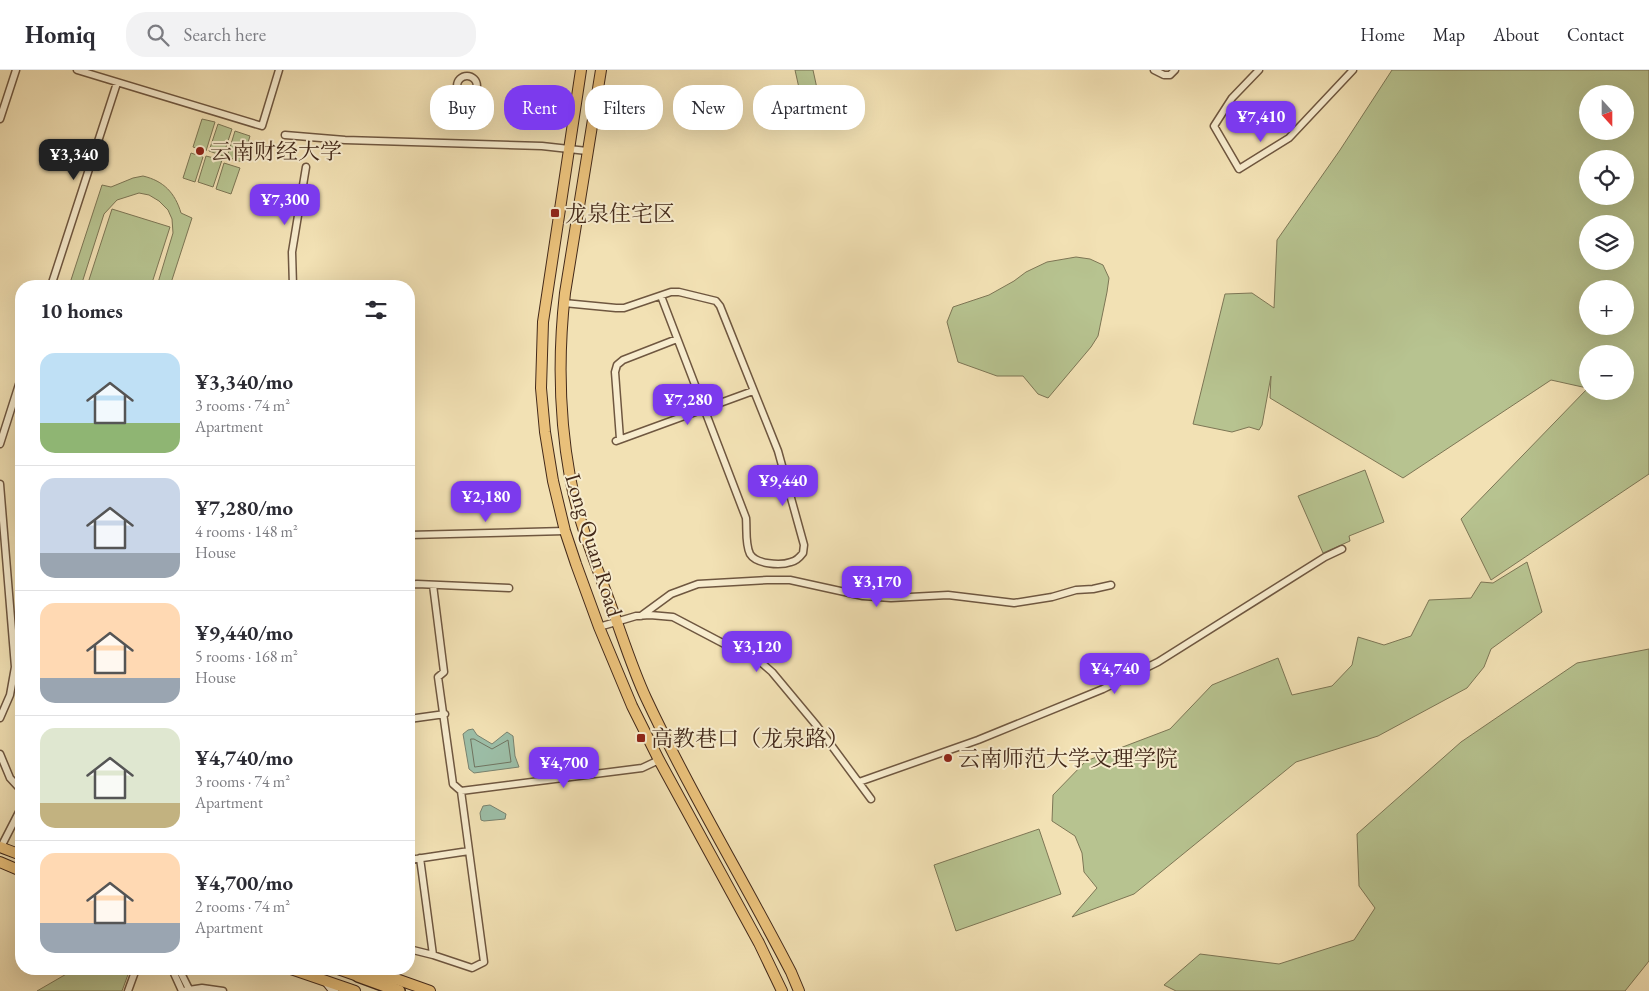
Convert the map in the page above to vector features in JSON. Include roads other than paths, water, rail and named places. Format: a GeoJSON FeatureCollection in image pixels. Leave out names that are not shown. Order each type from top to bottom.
{"type":"FeatureCollection","features":[{"type":"Feature","properties":{"kind":"highway"},"geometry":{"type":"LineString","coordinates":[[358,976],[398,991]]}},
{"type":"Feature","properties":{"kind":"main road","name":"Long Quan Road"},"geometry":{"type":"LineString","coordinates":[[580,70],[545,301],[541,388],[545,432],[553,481],[565,531],[599,627],[632,706],[658,760],[759,943],[782,991]]}},
{"type":"Feature","properties":{"kind":"main road","name":"Long Quan Road"},"geometry":{"type":"LineString","coordinates":[[601,70],[564,303],[560,356],[560,394],[570,479],[591,553],[646,698],[788,964],[799,991]]}},
{"type":"Feature","properties":{"kind":"main road"},"geometry":{"type":"LineString","coordinates":[[0,847],[15,853]]}},
{"type":"Feature","properties":{"kind":"main road"},"geometry":{"type":"LineString","coordinates":[[0,862],[15,868]]}},
{"type":"Feature","properties":{"kind":"main road"},"geometry":{"type":"LineString","coordinates":[[308,975],[355,991]]}},
{"type":"Feature","properties":{"kind":"main road"},"geometry":{"type":"LineString","coordinates":[[355,975],[392,978],[430,991]]}},
{"type":"Feature","properties":{"kind":"street"},"geometry":{"type":"LineString","coordinates":[[0,119],[16,70]]}},
{"type":"Feature","properties":{"kind":"street"},"geometry":{"type":"LineString","coordinates":[[77,70],[262,126],[279,70]]}},
{"type":"Feature","properties":{"kind":"street"},"geometry":{"type":"LineString","coordinates":[[1154,70],[1164,75],[1170,75],[1175,70]]}},
{"type":"Feature","properties":{"kind":"street"},"geometry":{"type":"LineString","coordinates":[[1259,70],[1232,98],[1214,126],[1239,169],[1289,138],[1353,70]]}},
{"type":"Feature","properties":{"kind":"street"},"geometry":{"type":"LineString","coordinates":[[53,280],[117,83]]}},
{"type":"Feature","properties":{"kind":"street"},"geometry":{"type":"LineString","coordinates":[[285,136],[345,140],[542,146],[588,151]]}},
{"type":"Feature","properties":{"kind":"street"},"geometry":{"type":"LineString","coordinates":[[293,280],[292,252],[306,167]]}},
{"type":"Feature","properties":{"kind":"street"},"geometry":{"type":"LineString","coordinates":[[564,303],[624,308],[672,292],[716,301],[720,306],[778,452],[804,545],[803,552],[793,562],[786,564],[759,562],[754,560],[750,553],[746,518],[661,296]]}},
{"type":"Feature","properties":{"kind":"street"},"geometry":{"type":"LineString","coordinates":[[677,339],[626,358],[617,365],[615,372],[618,440],[753,391]]}},
{"type":"Feature","properties":{"kind":"street"},"geometry":{"type":"LineString","coordinates":[[0,444],[15,395]]}},
{"type":"Feature","properties":{"kind":"street"},"geometry":{"type":"LineString","coordinates":[[0,484],[15,667],[10,695],[0,718]]}},
{"type":"Feature","properties":{"kind":"street"},"geometry":{"type":"LineString","coordinates":[[415,535],[565,531]]}},
{"type":"Feature","properties":{"kind":"street"},"geometry":{"type":"LineString","coordinates":[[860,782],[978,740],[1103,689],[1158,662],[1318,561],[1342,549]]}},
{"type":"Feature","properties":{"kind":"street"},"geometry":{"type":"LineString","coordinates":[[641,616],[671,594],[698,584],[790,580],[863,596],[892,598],[948,595],[1014,604],[1052,597],[1076,590],[1111,585]]}},
{"type":"Feature","properties":{"kind":"street"},"geometry":{"type":"LineString","coordinates":[[415,585],[509,588]]}},
{"type":"Feature","properties":{"kind":"street"},"geometry":{"type":"LineString","coordinates":[[415,950],[472,968],[484,962],[461,791],[453,784],[438,677],[444,672],[433,585]]}},
{"type":"Feature","properties":{"kind":"street"},"geometry":{"type":"LineString","coordinates":[[599,627],[641,616],[673,617],[690,624],[732,648],[755,657],[772,672],[817,726],[871,799]]}},
{"type":"Feature","properties":{"kind":"street"},"geometry":{"type":"LineString","coordinates":[[415,718],[444,714]]}},
{"type":"Feature","properties":{"kind":"street"},"geometry":{"type":"LineString","coordinates":[[0,754],[10,778],[15,783]]}},
{"type":"Feature","properties":{"kind":"street"},"geometry":{"type":"LineString","coordinates":[[461,791],[642,768],[658,760]]}},
{"type":"Feature","properties":{"kind":"street"},"geometry":{"type":"LineString","coordinates":[[0,847],[15,819]]}},
{"type":"Feature","properties":{"kind":"street"},"geometry":{"type":"LineString","coordinates":[[415,859],[469,852]]}},
{"type":"Feature","properties":{"kind":"street"},"geometry":{"type":"LineString","coordinates":[[420,858],[433,955]]}},
{"type":"Feature","properties":{"kind":"street"},"geometry":{"type":"LineString","coordinates":[[128,991],[134,975]]}},
{"type":"Feature","properties":{"kind":"street"},"geometry":{"type":"LineString","coordinates":[[175,975],[184,990]]}},
{"type":"Feature","properties":{"kind":"street"},"geometry":{"type":"LineString","coordinates":[[180,975],[184,990]]}},
{"type":"Feature","properties":{"kind":"street"},"geometry":{"type":"LineString","coordinates":[[326,981],[334,991]]}},
{"type":"Feature","properties":{"kind":"street"},"geometry":{"type":"LineString","coordinates":[[184,990],[202,988],[223,991]]}},
{"type":"Feature","properties":{"kind":"water"},"geometry":{"type":"Polygon","coordinates":[[[473,729],[477,735],[492,744],[507,732],[513,736],[515,756],[519,767],[474,773],[469,769],[463,734],[473,729]]]}},
{"type":"Feature","properties":{"kind":"water"},"geometry":{"type":"Polygon","coordinates":[[[490,805],[506,814],[505,819],[481,820],[480,813],[483,806],[490,805]]]}},
{"type":"Feature","properties":{"kind":"place","name":"云南财经大学"},"geometry":{"type":"Point","coordinates":[200,151]}},
{"type":"Feature","properties":{"kind":"place","name":"龙泉住宅区"},"geometry":{"type":"Point","coordinates":[555,213]}},
{"type":"Feature","properties":{"kind":"place","name":"高教巷口（龙泉路）"},"geometry":{"type":"Point","coordinates":[641,738]}},
{"type":"Feature","properties":{"kind":"place","name":"云南师范大学文理学院"},"geometry":{"type":"Point","coordinates":[948,758]}}]}
